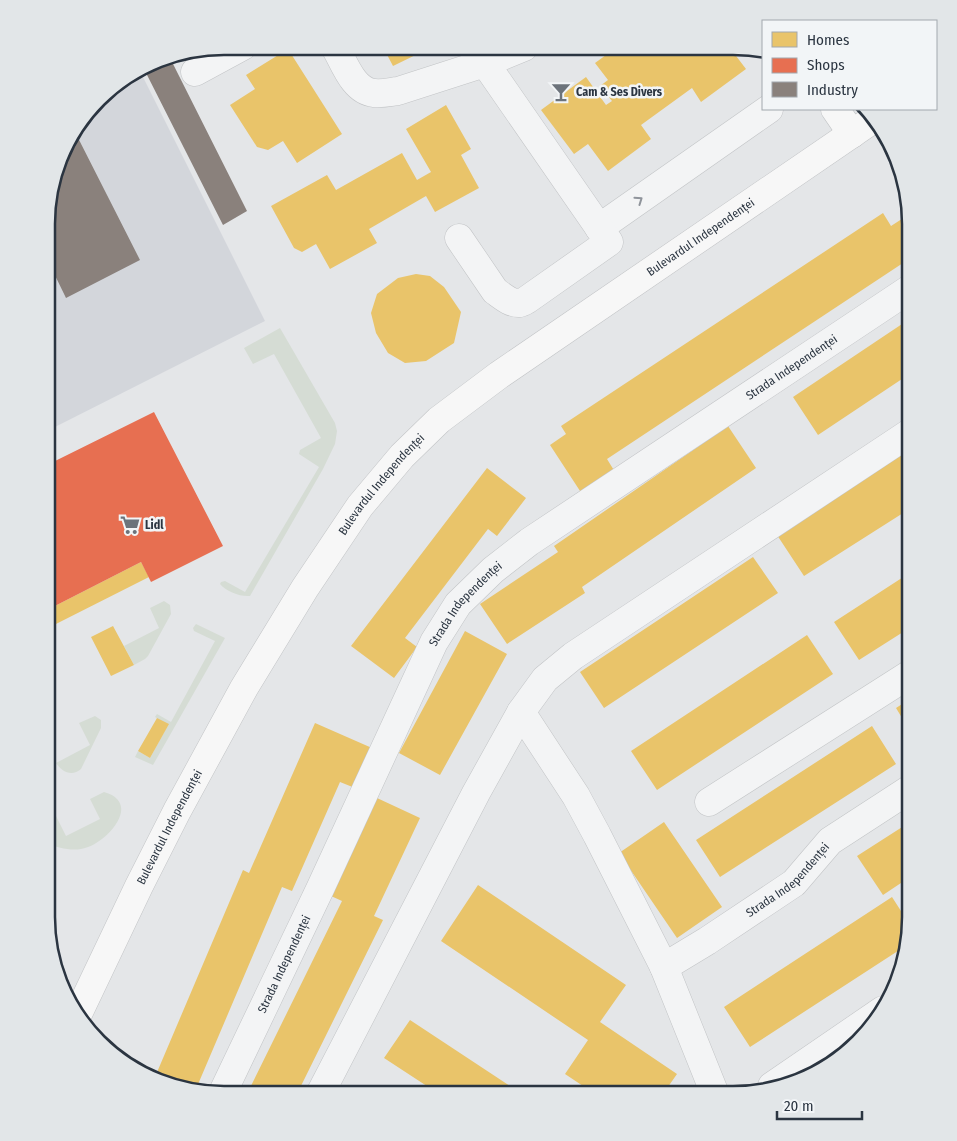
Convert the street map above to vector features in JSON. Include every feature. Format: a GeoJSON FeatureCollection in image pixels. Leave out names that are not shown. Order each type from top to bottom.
{"type":"FeatureCollection","features":[{"type":"Feature","properties":{"kind":"main road"},"geometry":{"type":"LineString","coordinates":[[836,110],[862,127]]}},
{"type":"Feature","properties":{"kind":"main road","name":"Bulevardul Independenței"},"geometry":{"type":"LineString","coordinates":[[82,1007],[143,878],[248,680],[332,546],[360,506],[402,456],[439,420],[499,375],[862,127]]}},
{"type":"Feature","properties":{"kind":"street"},"geometry":{"type":"LineString","coordinates":[[195,72],[226,55]]}},
{"type":"Feature","properties":{"kind":"street"},"geometry":{"type":"LineString","coordinates":[[340,55],[353,79],[362,88],[372,93],[398,91],[504,55]]}},
{"type":"Feature","properties":{"kind":"street"},"geometry":{"type":"LineString","coordinates":[[459,238],[495,291],[513,302],[520,303],[608,242],[485,63]]}},
{"type":"Feature","properties":{"kind":"street"},"geometry":{"type":"LineString","coordinates":[[599,228],[768,110]]}},
{"type":"Feature","properties":{"kind":"street","name":"Strada Independenței"},"geometry":{"type":"LineString","coordinates":[[226,1086],[320,889],[434,642],[458,604],[493,570],[529,542],[902,294]]}},
{"type":"Feature","properties":{"kind":"street"},"geometry":{"type":"LineString","coordinates":[[324,1086],[476,793],[521,712],[545,679],[573,656],[902,438]]}},
{"type":"Feature","properties":{"kind":"street"},"geometry":{"type":"LineString","coordinates":[[709,802],[902,679]]}},
{"type":"Feature","properties":{"kind":"street"},"geometry":{"type":"LineString","coordinates":[[521,712],[576,796],[664,967],[712,1086]]}},
{"type":"Feature","properties":{"kind":"street","name":"Strada Independenței"},"geometry":{"type":"LineString","coordinates":[[664,967],[794,883],[830,842],[902,794]]}},
{"type":"Feature","properties":{"kind":"street"},"geometry":{"type":"LineString","coordinates":[[784,1078],[864,1023]]}},
{"type":"Feature","properties":{"kind":"shaded area"},"geometry":{"type":"Polygon","coordinates":[[[143,76],[265,321],[55,427],[55,224],[58,191],[68,160],[84,130],[113,97],[143,76]]]}},
{"type":"Feature","properties":{"kind":"shaded area"},"geometry":{"type":"Polygon","coordinates":[[[280,328],[335,423],[337,431],[335,444],[323,469],[250,596],[242,596],[226,589],[220,584],[221,582],[225,581],[245,592],[319,467],[299,454],[300,450],[321,438],[274,354],[253,364],[244,348],[280,328]]]}},
{"type":"Feature","properties":{"kind":"shaded area"},"geometry":{"type":"Polygon","coordinates":[[[164,601],[170,605],[171,614],[148,656],[134,665],[124,646],[159,628],[150,608],[164,601]]]}},
{"type":"Feature","properties":{"kind":"shaded area"},"geometry":{"type":"Polygon","coordinates":[[[196,624],[225,638],[153,765],[135,757],[138,751],[150,758],[168,725],[155,717],[157,714],[171,722],[215,641],[194,631],[193,628],[196,624]]]}},
{"type":"Feature","properties":{"kind":"shaded area"},"geometry":{"type":"Polygon","coordinates":[[[95,716],[101,720],[101,728],[81,769],[74,773],[64,771],[56,763],[90,745],[79,723],[95,716]]]}},
{"type":"Feature","properties":{"kind":"shaded area"},"geometry":{"type":"Polygon","coordinates":[[[104,792],[115,797],[121,805],[121,814],[116,824],[109,833],[91,846],[81,849],[55,846],[55,816],[66,836],[100,819],[90,799],[104,792]]]}},
{"type":"Feature","properties":{"kind":"building: Homes"},"geometry":{"type":"Polygon","coordinates":[[[278,55],[292,55],[342,134],[297,163],[283,141],[268,150],[257,147],[230,105],[255,89],[246,75],[278,55]]]}},
{"type":"Feature","properties":{"kind":"building: Homes"},"geometry":{"type":"Polygon","coordinates":[[[387,55],[416,55],[393,66],[387,55]]]}},
{"type":"Feature","properties":{"kind":"building: Homes"},"geometry":{"type":"Polygon","coordinates":[[[606,55],[733,55],[735,55],[746,69],[701,102],[692,88],[641,125],[651,139],[608,171],[588,144],[574,154],[541,110],[586,77],[606,105],[612,101],[600,86],[608,80],[595,63],[606,55]]]}},
{"type":"Feature","properties":{"kind":"building: Homes"},"geometry":{"type":"Polygon","coordinates":[[[446,105],[471,149],[461,155],[479,188],[435,212],[426,196],[369,229],[377,243],[330,269],[316,244],[302,252],[294,248],[271,206],[327,175],[336,190],[402,153],[417,180],[431,172],[406,129],[446,105]]]}},
{"type":"Feature","properties":{"kind":"building: Homes"},"geometry":{"type":"Polygon","coordinates":[[[883,213],[891,226],[902,219],[902,264],[607,459],[615,472],[582,494],[550,445],[566,434],[561,426],[883,213]]]}},
{"type":"Feature","properties":{"kind":"building: Homes"},"geometry":{"type":"Polygon","coordinates":[[[416,274],[430,276],[444,287],[461,312],[454,343],[426,361],[405,363],[388,353],[376,333],[371,313],[377,294],[398,278],[416,274]]]}},
{"type":"Feature","properties":{"kind":"building: Homes"},"geometry":{"type":"Polygon","coordinates":[[[902,324],[902,379],[818,435],[793,397],[902,324]]]}},
{"type":"Feature","properties":{"kind":"building: Homes"},"geometry":{"type":"Polygon","coordinates":[[[728,426],[756,468],[582,587],[585,593],[507,644],[480,604],[558,552],[554,546],[728,426]]]}},
{"type":"Feature","properties":{"kind":"building: Homes"},"geometry":{"type":"Polygon","coordinates":[[[902,455],[902,514],[804,576],[777,535],[902,455]]]}},
{"type":"Feature","properties":{"kind":"building: Homes"},"geometry":{"type":"Polygon","coordinates":[[[487,468],[526,498],[497,536],[488,529],[405,638],[417,647],[394,678],[351,646],[487,468]]]}},
{"type":"Feature","properties":{"kind":"building: Homes"},"geometry":{"type":"Polygon","coordinates":[[[753,557],[778,593],[604,708],[580,672],[753,557]]]}},
{"type":"Feature","properties":{"kind":"building: Homes"},"geometry":{"type":"Polygon","coordinates":[[[141,562],[149,577],[55,624],[55,606],[141,562]]]}},
{"type":"Feature","properties":{"kind":"building: Homes"},"geometry":{"type":"Polygon","coordinates":[[[902,578],[902,633],[859,660],[834,622],[902,578]]]}},
{"type":"Feature","properties":{"kind":"building: Homes"},"geometry":{"type":"Polygon","coordinates":[[[113,626],[134,665],[111,676],[91,637],[113,626]]]}},
{"type":"Feature","properties":{"kind":"building: Homes"},"geometry":{"type":"Polygon","coordinates":[[[465,631],[507,654],[440,775],[399,753],[465,631]]]}},
{"type":"Feature","properties":{"kind":"building: Homes"},"geometry":{"type":"Polygon","coordinates":[[[807,635],[833,674],[657,790],[631,751],[807,635]]]}},
{"type":"Feature","properties":{"kind":"building: Homes"},"geometry":{"type":"Polygon","coordinates":[[[902,704],[902,718],[896,708],[902,704]]]}},
{"type":"Feature","properties":{"kind":"building: Homes"},"geometry":{"type":"Polygon","coordinates":[[[157,718],[169,724],[150,758],[138,751],[157,718]]]}},
{"type":"Feature","properties":{"kind":"building: Homes"},"geometry":{"type":"Polygon","coordinates":[[[315,723],[372,748],[355,788],[340,782],[292,891],[282,887],[198,1084],[160,1073],[157,1072],[243,870],[249,873],[315,723]]]}},
{"type":"Feature","properties":{"kind":"building: Homes"},"geometry":{"type":"Polygon","coordinates":[[[872,726],[896,764],[720,877],[696,840],[872,726]]]}},
{"type":"Feature","properties":{"kind":"building: Homes"},"geometry":{"type":"Polygon","coordinates":[[[377,798],[420,818],[374,916],[383,920],[301,1086],[251,1086],[342,901],[331,896],[377,798]]]}},
{"type":"Feature","properties":{"kind":"building: Homes"},"geometry":{"type":"Polygon","coordinates":[[[664,822],[722,907],[677,938],[619,853],[664,822]]]}},
{"type":"Feature","properties":{"kind":"building: Homes"},"geometry":{"type":"Polygon","coordinates":[[[902,827],[902,882],[883,895],[857,856],[902,827]]]}},
{"type":"Feature","properties":{"kind":"building: Homes"},"geometry":{"type":"Polygon","coordinates":[[[478,885],[626,985],[600,1022],[677,1074],[669,1086],[583,1086],[565,1074],[588,1040],[441,941],[478,885]]]}},
{"type":"Feature","properties":{"kind":"building: Homes"},"geometry":{"type":"Polygon","coordinates":[[[892,897],[902,913],[899,950],[750,1047],[724,1007],[892,897]]]}},
{"type":"Feature","properties":{"kind":"building: Homes"},"geometry":{"type":"Polygon","coordinates":[[[410,1020],[510,1086],[427,1086],[384,1058],[410,1020]]]}},
{"type":"Feature","properties":{"kind":"building: Shops","name":"Lidl"},"geometry":{"type":"Polygon","coordinates":[[[154,412],[223,546],[151,582],[141,562],[55,606],[55,461],[154,412]]]}},
{"type":"Feature","properties":{"kind":"building: Industry"},"geometry":{"type":"Polygon","coordinates":[[[173,63],[247,211],[223,225],[146,74],[149,72],[173,63]]]}},
{"type":"Feature","properties":{"kind":"building: Industry"},"geometry":{"type":"Polygon","coordinates":[[[79,139],[140,260],[66,298],[55,275],[56,202],[64,170],[79,139]]]}},
{"type":"Feature","properties":{"kind":"place","name":"Cam & Ses Divers"},"geometry":{"type":"Point","coordinates":[561,92]}},
{"type":"Feature","properties":{"kind":"place","name":"Lidl"},"geometry":{"type":"Point","coordinates":[130,525]}}]}
